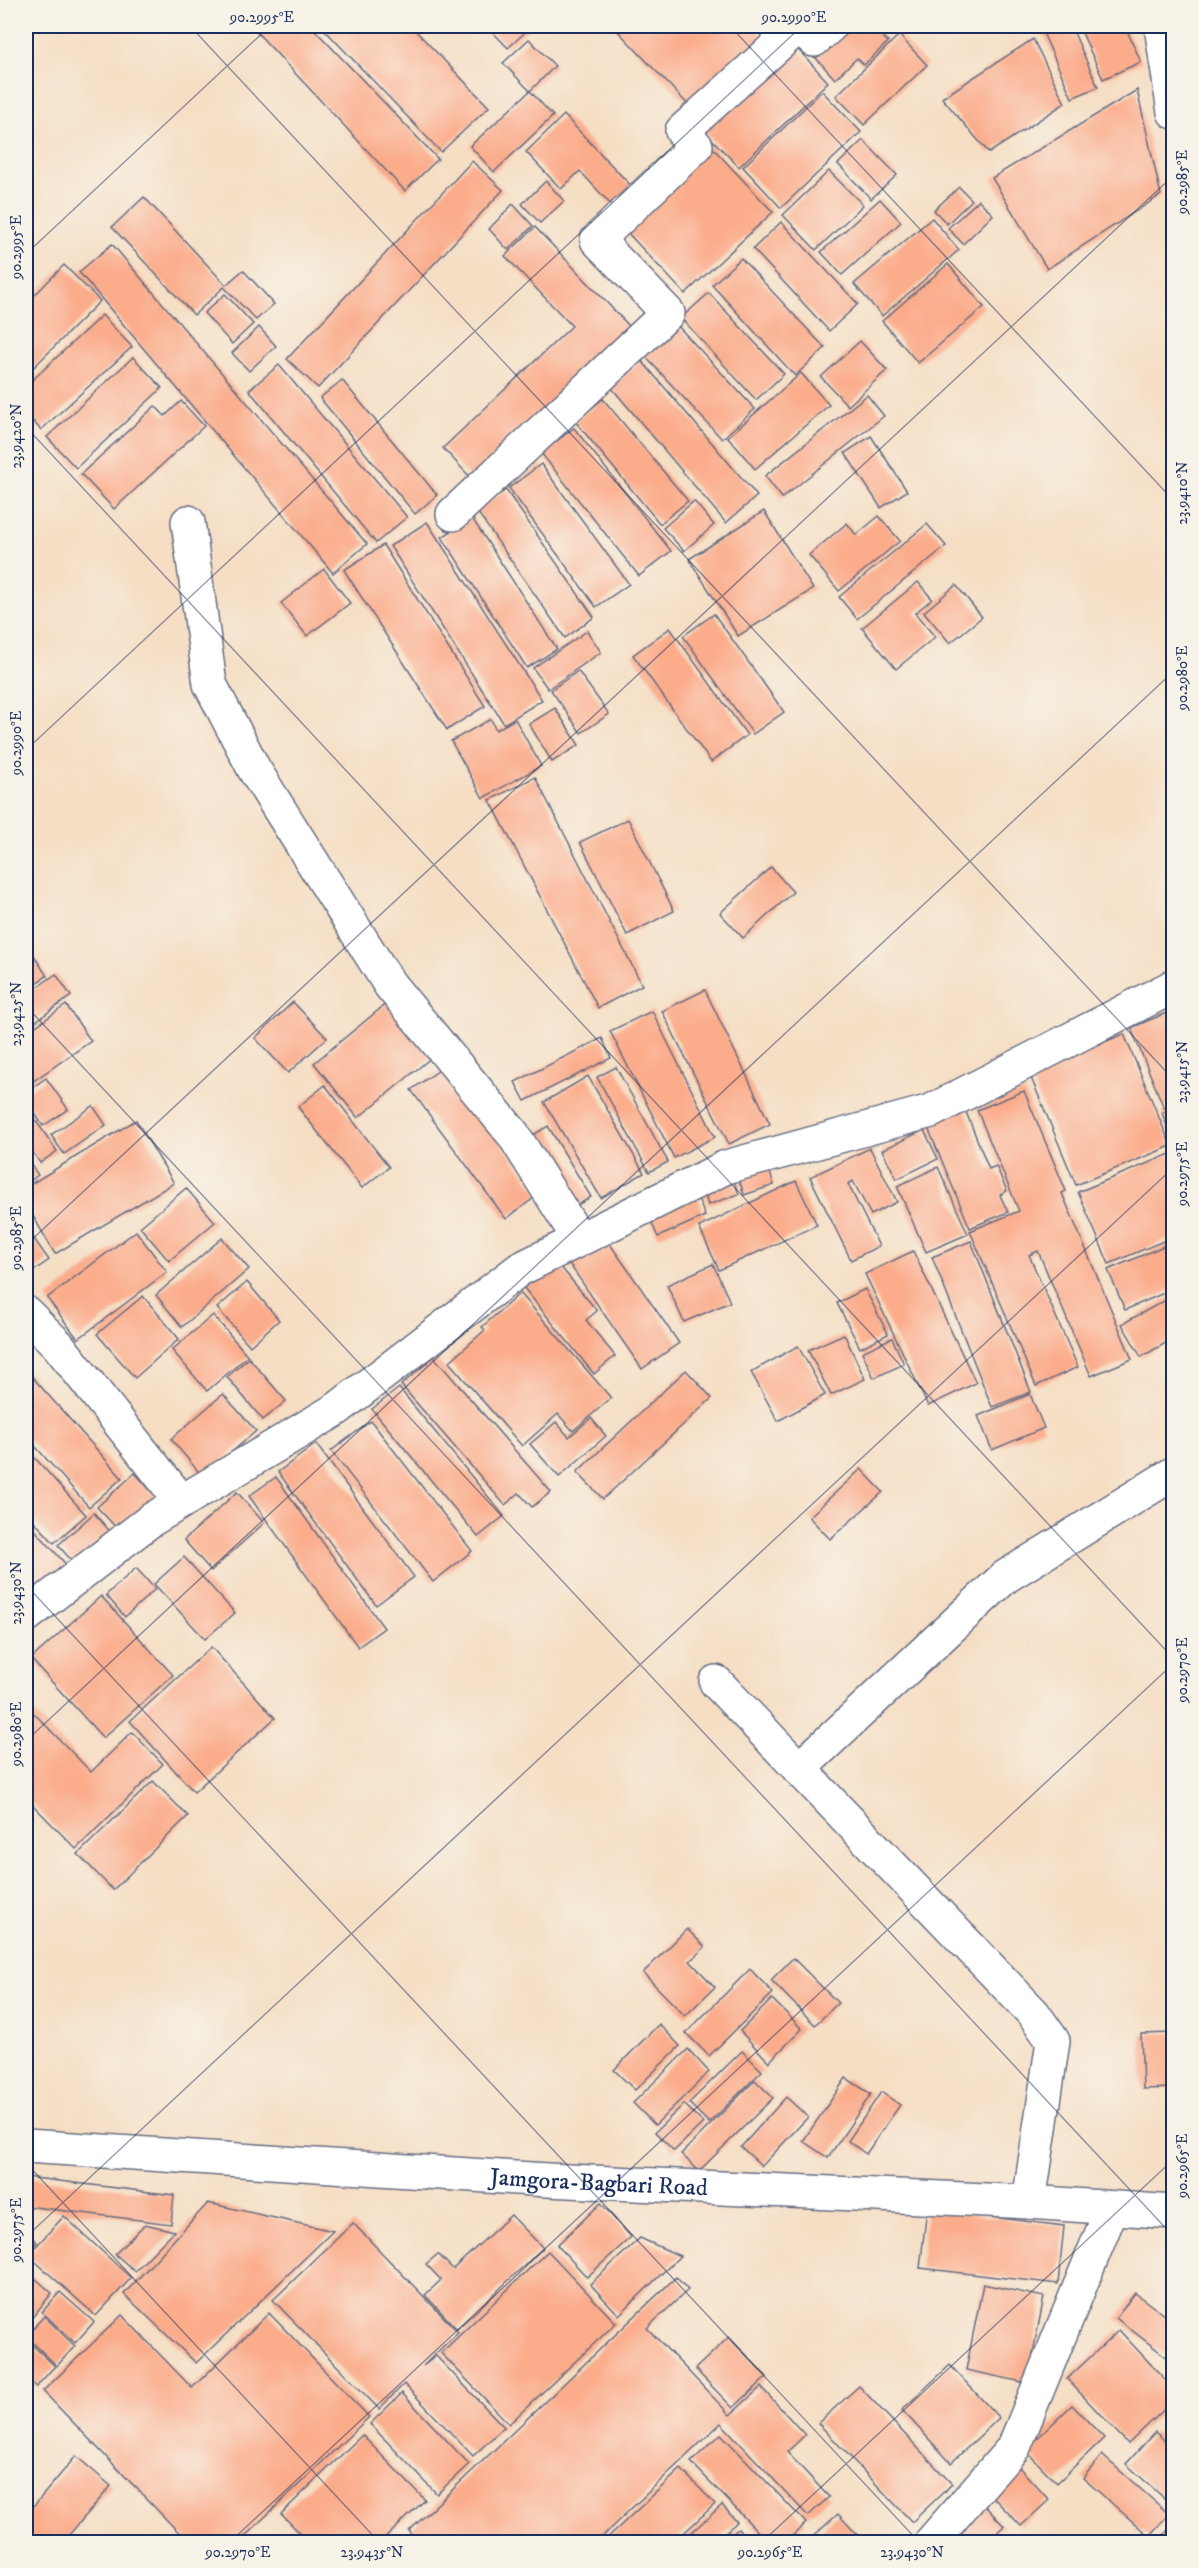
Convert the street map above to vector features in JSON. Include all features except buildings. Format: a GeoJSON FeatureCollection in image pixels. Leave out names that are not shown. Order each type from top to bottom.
{"type":"FeatureCollection","features":[{"type":"Feature","properties":{"kind":"street"},"geometry":{"type":"LineString","coordinates":[[453,514],[668,313],[597,240],[696,146],[682,131],[799,26],[814,40],[830,26]]}},
{"type":"Feature","properties":{"kind":"street"},"geometry":{"type":"LineString","coordinates":[[1161,26],[1173,111]]}},
{"type":"Feature","properties":{"kind":"street"},"geometry":{"type":"LineString","coordinates":[[188,522],[210,684],[254,769],[390,985],[513,1134],[579,1239]]}},
{"type":"Feature","properties":{"kind":"street"},"geometry":{"type":"LineString","coordinates":[[26,1616],[150,1520],[338,1409],[520,1269],[726,1167],[931,1111],[1173,986]]}},
{"type":"Feature","properties":{"kind":"street"},"geometry":{"type":"LineString","coordinates":[[26,1313],[58,1345],[181,1501]]}},
{"type":"Feature","properties":{"kind":"street"},"geometry":{"type":"LineString","coordinates":[[799,1769],[1005,1577],[1173,1473]]}},
{"type":"Feature","properties":{"kind":"street"},"geometry":{"type":"LineString","coordinates":[[716,1682],[1034,2014],[1053,2041],[1029,2202]]}},
{"type":"Feature","properties":{"kind":"street","name":"Jamgora-Bagbari Road"},"geometry":{"type":"LineString","coordinates":[[26,2146],[547,2180],[1029,2202],[1173,2212]]}},
{"type":"Feature","properties":{"kind":"street"},"geometry":{"type":"LineString","coordinates":[[931,2542],[1014,2447],[1112,2208]]}}]}
